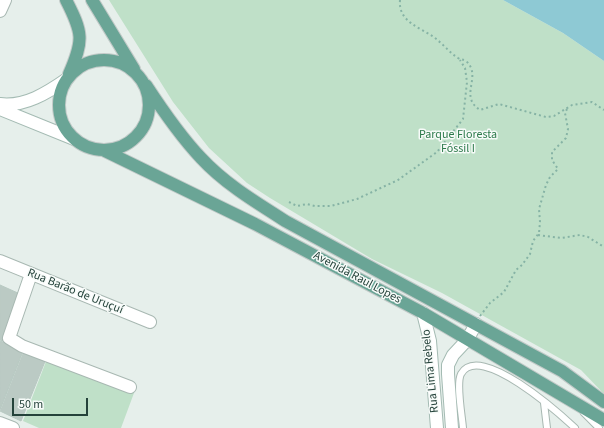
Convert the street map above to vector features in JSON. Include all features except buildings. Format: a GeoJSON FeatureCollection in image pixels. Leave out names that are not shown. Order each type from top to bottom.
{"type":"FeatureCollection","features":[{"type":"Feature","properties":{"kind":"main road"},"geometry":{"type":"LineString","coordinates":[[66,0],[79,28],[81,39],[79,52],[60,94],[59,110],[64,126],[74,139],[93,149],[103,150],[118,148],[132,141],[143,130],[149,116],[150,100],[146,85],[92,0]]}},
{"type":"Feature","properties":{"kind":"main road"},"geometry":{"type":"LineString","coordinates":[[67,77],[80,66],[94,60],[110,59],[124,64],[137,73]]}},
{"type":"Feature","properties":{"kind":"main road","name":"Avenida Raul Lopes"},"geometry":{"type":"LineString","coordinates":[[146,85],[166,116],[201,159],[240,192],[287,222],[478,320],[562,371],[604,402]]}},
{"type":"Feature","properties":{"kind":"main road","name":"Avenida Raul Lopes"},"geometry":{"type":"LineString","coordinates":[[103,150],[255,224],[423,313],[571,400],[602,422]]}},
{"type":"Feature","properties":{"kind":"street"},"geometry":{"type":"LineString","coordinates":[[0,11],[5,0]]}},
{"type":"Feature","properties":{"kind":"street"},"geometry":{"type":"LineString","coordinates":[[0,104],[26,102],[47,92],[67,77]]}},
{"type":"Feature","properties":{"kind":"street"},"geometry":{"type":"LineString","coordinates":[[0,109],[74,139]]}},
{"type":"Feature","properties":{"kind":"street","name":"Rua Barão de Uruçuí"},"geometry":{"type":"LineString","coordinates":[[0,261],[150,322]]}},
{"type":"Feature","properties":{"kind":"street"},"geometry":{"type":"LineString","coordinates":[[31,274],[9,338],[22,346],[130,387]]}},
{"type":"Feature","properties":{"kind":"street","name":"Rua Lima Rebelo"},"geometry":{"type":"LineString","coordinates":[[423,313],[430,341],[437,428]]}},
{"type":"Feature","properties":{"kind":"street","name":"Rua Lima Rebelo"},"geometry":{"type":"LineString","coordinates":[[452,428],[448,365],[456,351],[467,340],[478,320]]}},
{"type":"Feature","properties":{"kind":"street"},"geometry":{"type":"LineString","coordinates":[[0,423],[13,428]]}},
{"type":"Feature","properties":{"kind":"lane"},"geometry":{"type":"LineString","coordinates":[[463,428],[460,382],[461,375],[470,366],[483,365],[492,368],[525,386],[568,425],[575,428]]}},
{"type":"Feature","properties":{"kind":"lane"},"geometry":{"type":"LineString","coordinates":[[544,403],[546,428]]}},
{"type":"Feature","properties":{"kind":"path"},"geometry":{"type":"LineString","coordinates":[[289,202],[297,206],[307,204],[316,206],[331,206],[357,199],[398,180],[437,152],[464,119],[467,82],[465,68],[459,59],[434,37],[407,21],[401,11],[400,0]]}},
{"type":"Feature","properties":{"kind":"path"},"geometry":{"type":"LineString","coordinates":[[459,59],[467,62],[470,66],[472,77],[469,95],[472,104],[480,110],[499,104],[546,117],[554,116],[568,107],[592,102],[604,110]]}},
{"type":"Feature","properties":{"kind":"path"},"geometry":{"type":"LineString","coordinates":[[478,320],[490,303],[504,292],[514,274],[530,254],[533,241],[538,235],[540,222],[539,209],[548,181],[558,170],[552,160],[552,152],[566,138],[568,129],[565,113],[568,107]]}},
{"type":"Feature","properties":{"kind":"path"},"geometry":{"type":"LineString","coordinates":[[538,235],[561,238],[580,235],[588,237],[604,247]]}},
{"type":"Feature","properties":{"kind":"green space","name":"Parque Floresta Fóssil I"},"geometry":{"type":"Polygon","coordinates":[[[109,0],[503,0],[563,33],[604,61],[604,394],[581,370],[442,293],[372,259],[247,183],[209,148],[173,102],[109,0]]]}},
{"type":"Feature","properties":{"kind":"green space"},"geometry":{"type":"Polygon","coordinates":[[[47,359],[134,393],[121,428],[39,428],[23,421],[47,359]]]}},
{"type":"Feature","properties":{"kind":"water"},"geometry":{"type":"Polygon","coordinates":[[[503,0],[604,0],[604,61],[563,33],[503,0]]]}}]}
